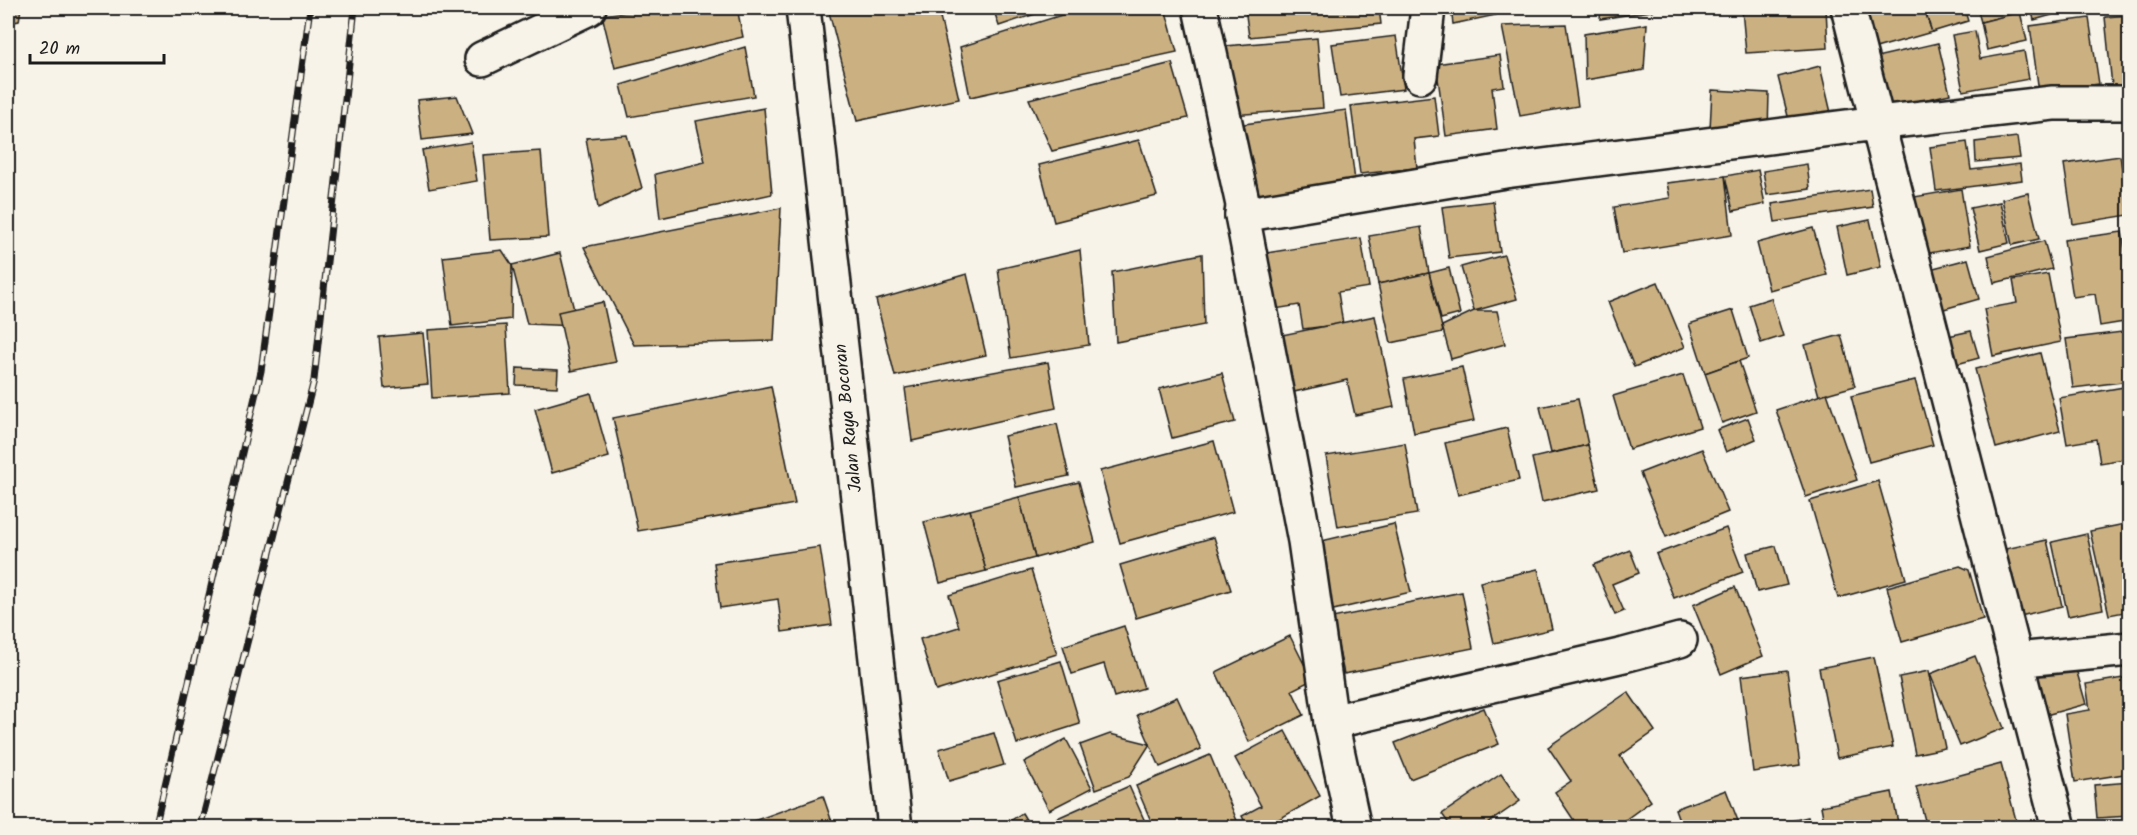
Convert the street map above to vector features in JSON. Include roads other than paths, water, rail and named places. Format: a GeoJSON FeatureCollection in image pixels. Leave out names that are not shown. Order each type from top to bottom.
{"type":"FeatureCollection","features":[{"type":"Feature","properties":{"kind":"street"},"geometry":{"type":"LineString","coordinates":[[482,59],[589,8]]}},
{"type":"Feature","properties":{"kind":"street","name":"Jalan Raya Bocoran"},"geometry":{"type":"LineString","coordinates":[[803,8],[896,828]]}},
{"type":"Feature","properties":{"kind":"street"},"geometry":{"type":"LineString","coordinates":[[1200,8],[1243,205],[1242,215],[1305,541],[1331,722],[1354,828]]}},
{"type":"Feature","properties":{"kind":"street"},"geometry":{"type":"LineString","coordinates":[[1420,76],[1428,8]]}},
{"type":"Feature","properties":{"kind":"street"},"geometry":{"type":"LineString","coordinates":[[1848,8],[2059,828]]}},
{"type":"Feature","properties":{"kind":"street"},"geometry":{"type":"LineString","coordinates":[[1242,215],[1505,171],[1876,123],[2053,104],[2130,103]]}},
{"type":"Feature","properties":{"kind":"street"},"geometry":{"type":"LineString","coordinates":[[1331,722],[1680,640]]}},
{"type":"Feature","properties":{"kind":"street"},"geometry":{"type":"LineString","coordinates":[[2015,660],[2130,649]]}},
{"type":"Feature","properties":{"kind":"railway"},"geometry":{"type":"LineString","coordinates":[[155,828],[261,371],[310,8]]}},
{"type":"Feature","properties":{"kind":"railway"},"geometry":{"type":"LineString","coordinates":[[200,828],[314,380],[355,8]]}}]}
